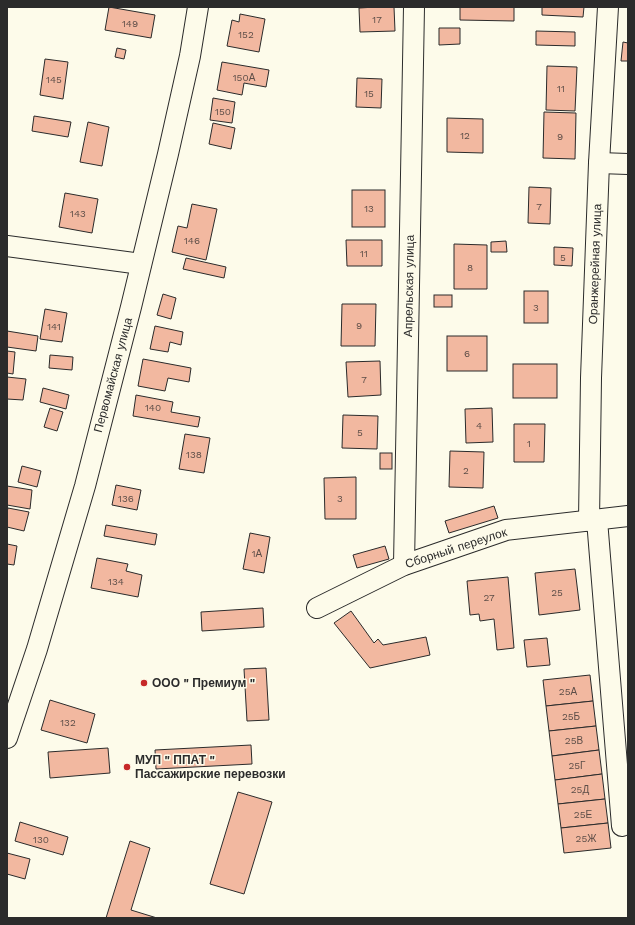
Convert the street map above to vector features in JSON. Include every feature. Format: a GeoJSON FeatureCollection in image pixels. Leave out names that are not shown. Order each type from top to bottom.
{"type":"FeatureCollection","features":[{"type":"Feature","properties":{"kind":"street","name":"Первомайская улица"},"geometry":{"type":"LineString","coordinates":[[7,738],[37,649],[85,486],[131,307],[190,56],[198,7]]}},
{"type":"Feature","properties":{"kind":"street","name":"Апрельская улица"},"geometry":{"type":"LineString","coordinates":[[404,565],[414,7]]}},
{"type":"Feature","properties":{"kind":"street","name":"Оранжерейная улица"},"geometry":{"type":"LineString","coordinates":[[608,7],[598,163],[590,378],[593,520],[622,826]]}},
{"type":"Feature","properties":{"kind":"street"},"geometry":{"type":"LineString","coordinates":[[598,163],[628,164]]}},
{"type":"Feature","properties":{"kind":"street"},"geometry":{"type":"LineString","coordinates":[[7,246],[141,264]]}},
{"type":"Feature","properties":{"kind":"street","name":"Сборный переулок"},"geometry":{"type":"LineString","coordinates":[[317,608],[404,565],[506,530],[628,516]]}},
{"type":"Feature","properties":{"kind":"building"},"geometry":{"type":"Polygon","coordinates":[[[109,7],[155,15],[151,38],[105,30],[109,7]]]}},
{"type":"Feature","properties":{"kind":"building"},"geometry":{"type":"Polygon","coordinates":[[[394,7],[395,31],[360,32],[359,8],[394,7]]]}},
{"type":"Feature","properties":{"kind":"building"},"geometry":{"type":"Polygon","coordinates":[[[460,7],[514,7],[514,21],[460,20],[460,7]]]}},
{"type":"Feature","properties":{"kind":"building"},"geometry":{"type":"Polygon","coordinates":[[[542,7],[584,7],[583,17],[542,15],[542,7]]]}},
{"type":"Feature","properties":{"kind":"building"},"geometry":{"type":"Polygon","coordinates":[[[240,14],[265,19],[259,52],[227,46],[232,20],[239,22],[240,14]]]}},
{"type":"Feature","properties":{"kind":"building"},"geometry":{"type":"Polygon","coordinates":[[[439,28],[460,28],[460,44],[439,45],[439,28]]]}},
{"type":"Feature","properties":{"kind":"building"},"geometry":{"type":"Polygon","coordinates":[[[536,31],[575,32],[575,46],[536,45],[536,31]]]}},
{"type":"Feature","properties":{"kind":"building"},"geometry":{"type":"Polygon","coordinates":[[[623,42],[628,43],[628,61],[621,61],[623,42]]]}},
{"type":"Feature","properties":{"kind":"building"},"geometry":{"type":"Polygon","coordinates":[[[117,48],[126,50],[124,59],[115,57],[117,48]]]}},
{"type":"Feature","properties":{"kind":"building"},"geometry":{"type":"Polygon","coordinates":[[[45,59],[68,62],[63,99],[40,95],[45,59]]]}},
{"type":"Feature","properties":{"kind":"building"},"geometry":{"type":"Polygon","coordinates":[[[222,62],[269,70],[266,87],[244,83],[242,95],[217,90],[222,62]]]}},
{"type":"Feature","properties":{"kind":"building"},"geometry":{"type":"Polygon","coordinates":[[[547,66],[577,67],[575,111],[546,110],[547,66]]]}},
{"type":"Feature","properties":{"kind":"building"},"geometry":{"type":"Polygon","coordinates":[[[357,78],[382,79],[381,108],[356,107],[357,78]]]}},
{"type":"Feature","properties":{"kind":"building"},"geometry":{"type":"Polygon","coordinates":[[[213,98],[235,102],[232,123],[210,120],[213,98]]]}},
{"type":"Feature","properties":{"kind":"building"},"geometry":{"type":"Polygon","coordinates":[[[544,112],[576,113],[575,159],[543,158],[544,112]]]}},
{"type":"Feature","properties":{"kind":"building"},"geometry":{"type":"Polygon","coordinates":[[[34,116],[71,122],[68,137],[32,131],[34,116]]]}},
{"type":"Feature","properties":{"kind":"building"},"geometry":{"type":"Polygon","coordinates":[[[447,118],[483,119],[483,153],[447,152],[447,118]]]}},
{"type":"Feature","properties":{"kind":"building"},"geometry":{"type":"Polygon","coordinates":[[[88,122],[109,127],[102,166],[80,162],[88,122]]]}},
{"type":"Feature","properties":{"kind":"building"},"geometry":{"type":"Polygon","coordinates":[[[213,123],[235,128],[231,149],[209,144],[213,123]]]}},
{"type":"Feature","properties":{"kind":"building"},"geometry":{"type":"Polygon","coordinates":[[[529,187],[551,188],[550,224],[528,223],[529,187]]]}},
{"type":"Feature","properties":{"kind":"building"},"geometry":{"type":"Polygon","coordinates":[[[352,190],[385,190],[385,227],[352,227],[352,190]]]}},
{"type":"Feature","properties":{"kind":"building"},"geometry":{"type":"Polygon","coordinates":[[[65,193],[98,199],[92,233],[59,227],[65,193]]]}},
{"type":"Feature","properties":{"kind":"building"},"geometry":{"type":"Polygon","coordinates":[[[192,204],[217,209],[206,260],[172,252],[178,226],[187,228],[192,204]]]}},
{"type":"Feature","properties":{"kind":"building"},"geometry":{"type":"Polygon","coordinates":[[[346,240],[382,240],[382,266],[347,266],[346,240]]]}},
{"type":"Feature","properties":{"kind":"building"},"geometry":{"type":"Polygon","coordinates":[[[506,241],[507,252],[491,252],[491,242],[506,241]]]}},
{"type":"Feature","properties":{"kind":"building"},"geometry":{"type":"Polygon","coordinates":[[[454,244],[487,245],[487,289],[454,289],[454,244]]]}},
{"type":"Feature","properties":{"kind":"building"},"geometry":{"type":"Polygon","coordinates":[[[554,247],[573,248],[572,266],[554,265],[554,247]]]}},
{"type":"Feature","properties":{"kind":"building"},"geometry":{"type":"Polygon","coordinates":[[[186,258],[226,267],[224,278],[183,269],[186,258]]]}},
{"type":"Feature","properties":{"kind":"building"},"geometry":{"type":"Polygon","coordinates":[[[524,291],[548,291],[548,323],[524,323],[524,291]]]}},
{"type":"Feature","properties":{"kind":"building"},"geometry":{"type":"Polygon","coordinates":[[[163,294],[176,298],[171,319],[157,315],[163,294]]]}},
{"type":"Feature","properties":{"kind":"building"},"geometry":{"type":"Polygon","coordinates":[[[434,295],[452,295],[452,307],[434,307],[434,295]]]}},
{"type":"Feature","properties":{"kind":"building"},"geometry":{"type":"Polygon","coordinates":[[[342,304],[376,304],[375,346],[341,346],[342,304]]]}},
{"type":"Feature","properties":{"kind":"building"},"geometry":{"type":"Polygon","coordinates":[[[45,309],[67,313],[62,342],[40,339],[45,309]]]}},
{"type":"Feature","properties":{"kind":"building"},"geometry":{"type":"Polygon","coordinates":[[[155,326],[183,332],[181,345],[170,342],[168,352],[150,349],[155,326]]]}},
{"type":"Feature","properties":{"kind":"building"},"geometry":{"type":"Polygon","coordinates":[[[7,331],[38,336],[36,351],[7,347],[7,331]]]}},
{"type":"Feature","properties":{"kind":"building"},"geometry":{"type":"Polygon","coordinates":[[[447,336],[487,336],[487,371],[447,371],[447,336]]]}},
{"type":"Feature","properties":{"kind":"building"},"geometry":{"type":"Polygon","coordinates":[[[7,351],[15,352],[13,374],[7,373],[7,351]]]}},
{"type":"Feature","properties":{"kind":"building"},"geometry":{"type":"Polygon","coordinates":[[[50,355],[73,357],[72,370],[49,368],[50,355]]]}},
{"type":"Feature","properties":{"kind":"building"},"geometry":{"type":"Polygon","coordinates":[[[143,359],[191,368],[189,382],[168,378],[165,391],[138,386],[143,359]]]}},
{"type":"Feature","properties":{"kind":"building"},"geometry":{"type":"Polygon","coordinates":[[[380,361],[381,395],[348,397],[346,362],[380,361]]]}},
{"type":"Feature","properties":{"kind":"building"},"geometry":{"type":"Polygon","coordinates":[[[513,364],[557,364],[557,398],[513,398],[513,364]]]}},
{"type":"Feature","properties":{"kind":"building"},"geometry":{"type":"Polygon","coordinates":[[[7,377],[26,379],[23,400],[7,399],[7,377]]]}},
{"type":"Feature","properties":{"kind":"building"},"geometry":{"type":"Polygon","coordinates":[[[43,388],[69,395],[66,409],[40,402],[43,388]]]}},
{"type":"Feature","properties":{"kind":"building"},"geometry":{"type":"Polygon","coordinates":[[[136,395],[173,402],[171,412],[200,417],[198,427],[133,416],[136,395]]]}},
{"type":"Feature","properties":{"kind":"building"},"geometry":{"type":"Polygon","coordinates":[[[50,408],[63,412],[57,431],[44,427],[50,408]]]}},
{"type":"Feature","properties":{"kind":"building"},"geometry":{"type":"Polygon","coordinates":[[[492,408],[493,442],[466,443],[465,409],[492,408]]]}},
{"type":"Feature","properties":{"kind":"building"},"geometry":{"type":"Polygon","coordinates":[[[343,415],[378,416],[377,449],[342,448],[343,415]]]}},
{"type":"Feature","properties":{"kind":"building"},"geometry":{"type":"Polygon","coordinates":[[[514,424],[545,424],[544,462],[514,462],[514,424]]]}},
{"type":"Feature","properties":{"kind":"building"},"geometry":{"type":"Polygon","coordinates":[[[185,434],[210,438],[204,473],[179,469],[185,434]]]}},
{"type":"Feature","properties":{"kind":"building"},"geometry":{"type":"Polygon","coordinates":[[[450,451],[484,452],[483,488],[449,487],[450,451]]]}},
{"type":"Feature","properties":{"kind":"building"},"geometry":{"type":"Polygon","coordinates":[[[380,453],[392,453],[392,469],[380,469],[380,453]]]}},
{"type":"Feature","properties":{"kind":"building"},"geometry":{"type":"Polygon","coordinates":[[[22,466],[41,471],[37,487],[18,482],[22,466]]]}},
{"type":"Feature","properties":{"kind":"building"},"geometry":{"type":"Polygon","coordinates":[[[356,477],[356,519],[325,519],[324,478],[356,477]]]}},
{"type":"Feature","properties":{"kind":"building"},"geometry":{"type":"Polygon","coordinates":[[[116,485],[141,490],[137,510],[112,505],[116,485]]]}},
{"type":"Feature","properties":{"kind":"building"},"geometry":{"type":"Polygon","coordinates":[[[7,486],[32,490],[30,509],[7,505],[7,486]]]}},
{"type":"Feature","properties":{"kind":"building"},"geometry":{"type":"Polygon","coordinates":[[[494,506],[498,518],[449,533],[445,521],[494,506]]]}},
{"type":"Feature","properties":{"kind":"building"},"geometry":{"type":"Polygon","coordinates":[[[8,508],[29,512],[24,531],[7,527],[8,508]]]}},
{"type":"Feature","properties":{"kind":"building"},"geometry":{"type":"Polygon","coordinates":[[[106,525],[157,534],[155,545],[104,536],[106,525]]]}},
{"type":"Feature","properties":{"kind":"building"},"geometry":{"type":"Polygon","coordinates":[[[250,533],[270,537],[264,573],[243,569],[250,533]]]}},
{"type":"Feature","properties":{"kind":"building"},"geometry":{"type":"Polygon","coordinates":[[[7,544],[17,546],[14,565],[7,564],[7,544]]]}},
{"type":"Feature","properties":{"kind":"building"},"geometry":{"type":"Polygon","coordinates":[[[385,546],[389,559],[357,568],[353,555],[385,546]]]}},
{"type":"Feature","properties":{"kind":"building"},"geometry":{"type":"Polygon","coordinates":[[[97,558],[128,564],[126,571],[142,575],[138,597],[91,588],[97,558]]]}},
{"type":"Feature","properties":{"kind":"building"},"geometry":{"type":"Polygon","coordinates":[[[575,569],[580,610],[539,615],[535,573],[575,569]]]}},
{"type":"Feature","properties":{"kind":"building"},"geometry":{"type":"Polygon","coordinates":[[[508,577],[514,648],[497,650],[494,619],[480,621],[479,614],[470,615],[467,581],[508,577]]]}},
{"type":"Feature","properties":{"kind":"building"},"geometry":{"type":"Polygon","coordinates":[[[263,608],[264,627],[202,631],[201,612],[263,608]]]}},
{"type":"Feature","properties":{"kind":"building"},"geometry":{"type":"Polygon","coordinates":[[[351,611],[374,643],[378,639],[383,645],[426,637],[430,655],[370,668],[334,623],[351,611]]]}},
{"type":"Feature","properties":{"kind":"building"},"geometry":{"type":"Polygon","coordinates":[[[547,638],[550,665],[527,667],[524,640],[547,638]]]}},
{"type":"Feature","properties":{"kind":"building"},"geometry":{"type":"Polygon","coordinates":[[[266,668],[269,720],[247,721],[244,669],[266,668]]]}},
{"type":"Feature","properties":{"kind":"building"},"geometry":{"type":"Polygon","coordinates":[[[590,675],[593,701],[546,706],[543,680],[590,675]]]}},
{"type":"Feature","properties":{"kind":"building"},"geometry":{"type":"Polygon","coordinates":[[[50,700],[95,714],[87,743],[41,730],[50,700]]]}},
{"type":"Feature","properties":{"kind":"building"},"geometry":{"type":"Polygon","coordinates":[[[593,701],[596,726],[549,731],[546,706],[593,701]]]}},
{"type":"Feature","properties":{"kind":"building"},"geometry":{"type":"Polygon","coordinates":[[[596,726],[599,750],[552,756],[549,731],[596,726]]]}},
{"type":"Feature","properties":{"kind":"building"},"geometry":{"type":"Polygon","coordinates":[[[251,745],[252,764],[156,769],[155,750],[251,745]]]}},
{"type":"Feature","properties":{"kind":"building"},"geometry":{"type":"Polygon","coordinates":[[[108,748],[110,773],[50,778],[48,752],[108,748]]]}},
{"type":"Feature","properties":{"kind":"building"},"geometry":{"type":"Polygon","coordinates":[[[599,750],[602,774],[555,780],[552,756],[599,750]]]}},
{"type":"Feature","properties":{"kind":"building"},"geometry":{"type":"Polygon","coordinates":[[[602,774],[605,799],[558,804],[555,780],[602,774]]]}},
{"type":"Feature","properties":{"kind":"building"},"geometry":{"type":"Polygon","coordinates":[[[238,792],[272,802],[244,894],[210,884],[238,792]]]}},
{"type":"Feature","properties":{"kind":"building"},"geometry":{"type":"Polygon","coordinates":[[[605,799],[608,823],[561,828],[558,804],[605,799]]]}},
{"type":"Feature","properties":{"kind":"building"},"geometry":{"type":"Polygon","coordinates":[[[20,822],[68,837],[63,855],[15,841],[20,822]]]}},
{"type":"Feature","properties":{"kind":"building"},"geometry":{"type":"Polygon","coordinates":[[[608,823],[611,848],[564,853],[561,828],[608,823]]]}},
{"type":"Feature","properties":{"kind":"building"},"geometry":{"type":"Polygon","coordinates":[[[130,841],[150,848],[131,910],[157,918],[106,918],[130,841]]]}},
{"type":"Feature","properties":{"kind":"building"},"geometry":{"type":"Polygon","coordinates":[[[7,853],[30,859],[25,879],[7,874],[7,853]]]}},
{"type":"Feature","properties":{"kind":"place","name":"ООО \" Премиум \""},"geometry":{"type":"Point","coordinates":[144,683]}},
{"type":"Feature","properties":{"kind":"place","name":"МУП \" ППАТ \" Пассажирские перевозки"},"geometry":{"type":"Point","coordinates":[127,767]}}]}
